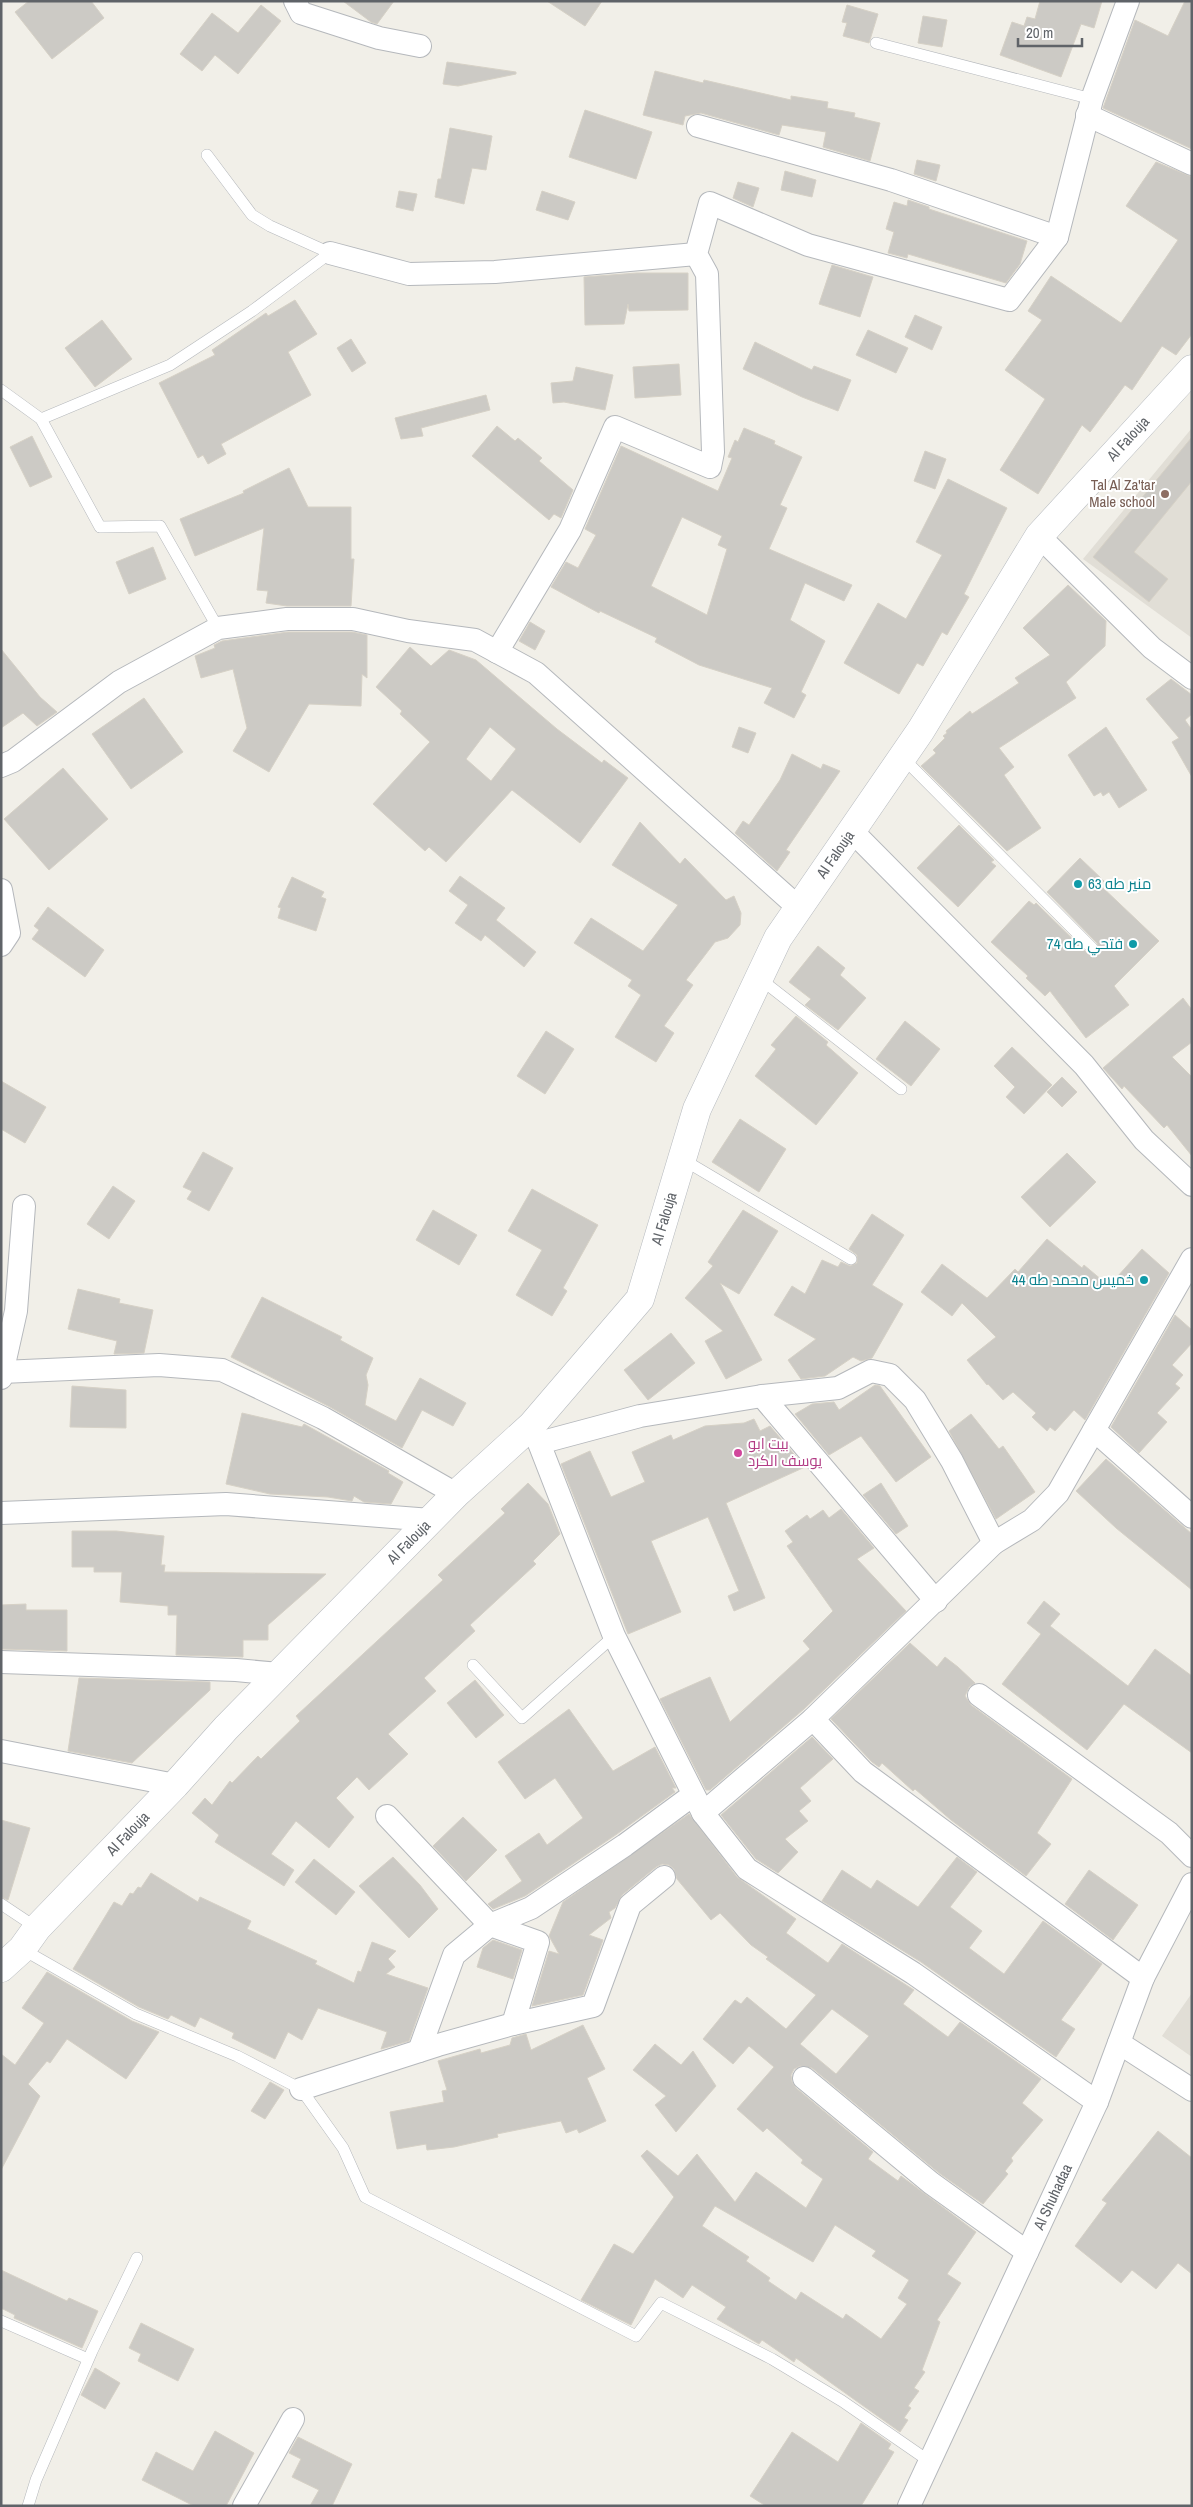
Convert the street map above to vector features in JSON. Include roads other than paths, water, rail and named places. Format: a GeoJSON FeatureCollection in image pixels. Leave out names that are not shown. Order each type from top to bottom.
{"type":"FeatureCollection","features":[{"type":"Feature","properties":{"kind":"main road","name":"Al Falouja"},"geometry":{"type":"LineString","coordinates":[[1,1968],[279,1674],[456,1494],[536,1434],[640,1299],[697,1109],[778,938],[903,758],[1038,536],[1192,368]]}},
{"type":"Feature","properties":{"kind":"street"},"geometry":{"type":"LineString","coordinates":[[295,1],[301,13],[379,38],[420,46]]}},
{"type":"Feature","properties":{"kind":"street"},"geometry":{"type":"LineString","coordinates":[[497,652],[570,530],[615,427],[710,467],[713,452],[707,274],[696,254],[710,203],[808,244],[1008,300],[1057,237],[1090,107],[1128,1]]}},
{"type":"Feature","properties":{"kind":"street"},"geometry":{"type":"LineString","coordinates":[[1090,107],[1192,164]]}},
{"type":"Feature","properties":{"kind":"street"},"geometry":{"type":"LineString","coordinates":[[698,126],[891,180],[1057,237]]}},
{"type":"Feature","properties":{"kind":"street"},"geometry":{"type":"LineString","coordinates":[[330,252],[409,274],[494,272],[696,254]]}},
{"type":"Feature","properties":{"kind":"street"},"geometry":{"type":"LineString","coordinates":[[1038,536],[1152,648],[1192,678]]}},
{"type":"Feature","properties":{"kind":"street"},"geometry":{"type":"LineString","coordinates":[[1,766],[13,761],[119,682],[218,628],[287,619],[353,619],[408,631],[475,640],[536,672],[799,908]]}},
{"type":"Feature","properties":{"kind":"street"},"geometry":{"type":"LineString","coordinates":[[852,831],[1084,1065],[1144,1140],[1192,1185]]}},
{"type":"Feature","properties":{"kind":"street"},"geometry":{"type":"LineString","coordinates":[[1,890],[9,932],[1,945]]}},
{"type":"Feature","properties":{"kind":"street"},"geometry":{"type":"LineString","coordinates":[[1,1378],[16,1311],[24,1206]]}},
{"type":"Feature","properties":{"kind":"street"},"geometry":{"type":"LineString","coordinates":[[419,2051],[454,1955],[490,1925],[531,1908],[625,1845],[698,1804],[813,1719],[994,1543],[1032,1520],[1058,1493],[1192,1259]]}},
{"type":"Feature","properties":{"kind":"street"},"geometry":{"type":"LineString","coordinates":[[2,1372],[159,1365],[222,1370],[323,1418],[456,1494]]}},
{"type":"Feature","properties":{"kind":"street"},"geometry":{"type":"LineString","coordinates":[[994,1543],[952,1461],[915,1400],[890,1374],[871,1371],[838,1388],[762,1396],[536,1434],[614,1636],[698,1804],[747,1869],[962,2006],[1097,2102]]}},
{"type":"Feature","properties":{"kind":"street"},"geometry":{"type":"LineString","coordinates":[[762,1396],[936,1601]]}},
{"type":"Feature","properties":{"kind":"street"},"geometry":{"type":"LineString","coordinates":[[1094,1430],[1192,1517]]}},
{"type":"Feature","properties":{"kind":"street"},"geometry":{"type":"LineString","coordinates":[[1,1513],[226,1504],[431,1520]]}},
{"type":"Feature","properties":{"kind":"street"},"geometry":{"type":"LineString","coordinates":[[1,1662],[236,1670],[279,1674]]}},
{"type":"Feature","properties":{"kind":"street"},"geometry":{"type":"LineString","coordinates":[[980,1695],[1169,1833],[1192,1856]]}},
{"type":"Feature","properties":{"kind":"street"},"geometry":{"type":"LineString","coordinates":[[813,1719],[863,1772],[1143,1978]]}},
{"type":"Feature","properties":{"kind":"street"},"geometry":{"type":"LineString","coordinates":[[1,1751],[175,1785]]}},
{"type":"Feature","properties":{"kind":"street"},"geometry":{"type":"LineString","coordinates":[[387,1816],[490,1925],[538,1942],[512,2024]]}},
{"type":"Feature","properties":{"kind":"street"},"geometry":{"type":"LineString","coordinates":[[301,2089],[419,2051],[512,2024],[593,2006],[630,1905],[664,1877]]}},
{"type":"Feature","properties":{"kind":"street","name":"Al Shuhadaa"},"geometry":{"type":"LineString","coordinates":[[909,2506],[1097,2102],[1143,1978],[1192,1884]]}},
{"type":"Feature","properties":{"kind":"street"},"geometry":{"type":"LineString","coordinates":[[1119,2043],[1192,2090]]}},
{"type":"Feature","properties":{"kind":"street"},"geometry":{"type":"LineString","coordinates":[[804,2078],[931,2183],[1027,2252]]}},
{"type":"Feature","properties":{"kind":"street"},"geometry":{"type":"LineString","coordinates":[[244,2506],[293,2419]]}},
{"type":"Feature","properties":{"kind":"lane"},"geometry":{"type":"LineString","coordinates":[[876,43],[1090,107]]}},
{"type":"Feature","properties":{"kind":"lane"},"geometry":{"type":"LineString","coordinates":[[41,419],[170,365],[252,311],[330,252],[270,226],[252,215],[207,155]]}},
{"type":"Feature","properties":{"kind":"lane"},"geometry":{"type":"LineString","coordinates":[[1,390],[41,419],[100,527],[160,526],[218,628]]}},
{"type":"Feature","properties":{"kind":"lane"},"geometry":{"type":"LineString","coordinates":[[903,758],[1092,948]]}},
{"type":"Feature","properties":{"kind":"lane"},"geometry":{"type":"LineString","coordinates":[[759,978],[901,1089]]}},
{"type":"Feature","properties":{"kind":"lane"},"geometry":{"type":"LineString","coordinates":[[682,1159],[851,1259]]}},
{"type":"Feature","properties":{"kind":"lane"},"geometry":{"type":"LineString","coordinates":[[473,1665],[522,1718],[614,1636]]}},
{"type":"Feature","properties":{"kind":"lane"},"geometry":{"type":"LineString","coordinates":[[1,1904],[30,1938],[136,2014],[237,2056],[301,2089],[343,2148],[365,2197],[636,2336],[662,2303],[772,2359],[842,2401],[929,2460]]}},
{"type":"Feature","properties":{"kind":"lane"},"geometry":{"type":"LineString","coordinates":[[28,2506],[36,2480],[88,2359],[137,2258]]}},
{"type":"Feature","properties":{"kind":"lane"},"geometry":{"type":"LineString","coordinates":[[1,2322],[88,2359]]}},
{"type":"Feature","properties":{"kind":"place","name":"Tal Al Za'tar Male school"},"geometry":{"type":"Point","coordinates":[1165,494]}},
{"type":"Feature","properties":{"kind":"place","name":"منير طه 63"},"geometry":{"type":"Point","coordinates":[1078,884]}},
{"type":"Feature","properties":{"kind":"place","name":"فتحي طه 74"},"geometry":{"type":"Point","coordinates":[1133,944]}},
{"type":"Feature","properties":{"kind":"place","name":"خميس محمد طه 44"},"geometry":{"type":"Point","coordinates":[1144,1280]}},
{"type":"Feature","properties":{"kind":"place","name":"بيت ابو يوسف الكرد"},"geometry":{"type":"Point","coordinates":[738,1453]}}]}
